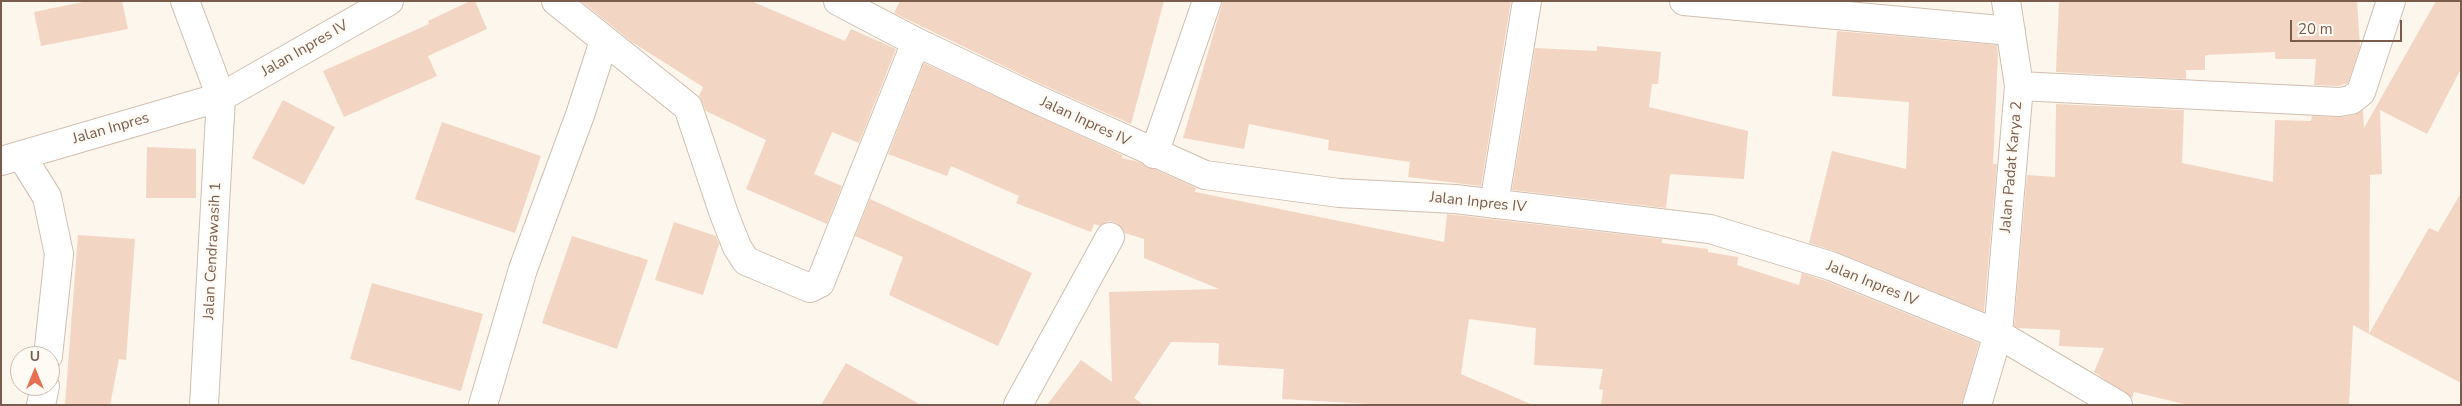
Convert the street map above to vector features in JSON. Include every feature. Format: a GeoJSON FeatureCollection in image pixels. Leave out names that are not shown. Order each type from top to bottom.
{"type":"FeatureCollection","features":[{"type":"Feature","properties":{"kind":"street"},"geometry":{"type":"LineString","coordinates":[[185,1],[222,97]]}},
{"type":"Feature","properties":{"kind":"street","name":"Jalan Inpres IV"},"geometry":{"type":"LineString","coordinates":[[222,97],[389,1]]}},
{"type":"Feature","properties":{"kind":"street"},"geometry":{"type":"LineString","coordinates":[[556,1],[688,107],[724,214],[737,247],[746,261],[810,288],[820,282],[916,42]]}},
{"type":"Feature","properties":{"kind":"street","name":"Jalan Inpres IV"},"geometry":{"type":"LineString","coordinates":[[838,1],[916,42],[1154,154],[1206,175],[1339,193],[1455,199],[1710,229],[1831,266],[1998,334],[2118,405]]}},
{"type":"Feature","properties":{"kind":"street"},"geometry":{"type":"LineString","coordinates":[[1154,154],[1207,1]]}},
{"type":"Feature","properties":{"kind":"street"},"geometry":{"type":"LineString","coordinates":[[1494,204],[1527,1]]}},
{"type":"Feature","properties":{"kind":"street"},"geometry":{"type":"LineString","coordinates":[[1684,1],[1750,5],[2011,31]]}},
{"type":"Feature","properties":{"kind":"street","name":"Jalan Padat Karya 2"},"geometry":{"type":"LineString","coordinates":[[1977,405],[1998,334],[2019,86],[2006,1]]}},
{"type":"Feature","properties":{"kind":"street"},"geometry":{"type":"LineString","coordinates":[[2019,86],[2339,102],[2351,100],[2361,92],[2391,1]]}},
{"type":"Feature","properties":{"kind":"street"},"geometry":{"type":"LineString","coordinates":[[482,405],[523,269],[580,115],[604,41]]}},
{"type":"Feature","properties":{"kind":"street","name":"Jalan Inpres"},"geometry":{"type":"LineString","coordinates":[[11,158],[222,97]]}},
{"type":"Feature","properties":{"kind":"street","name":"Jalan Cendrawasih 1"},"geometry":{"type":"LineString","coordinates":[[204,405],[222,97]]}},
{"type":"Feature","properties":{"kind":"street"},"geometry":{"type":"LineString","coordinates":[[11,158],[46,198],[58,254],[49,346]]}},
{"type":"Feature","properties":{"kind":"street"},"geometry":{"type":"LineString","coordinates":[[1018,405],[1110,237]]}},
{"type":"Feature","properties":{"kind":"building"},"geometry":{"type":"Polygon","coordinates":[[[88,1],[122,1],[128,29],[41,46],[34,12],[88,1]]]}},
{"type":"Feature","properties":{"kind":"building"},"geometry":{"type":"Polygon","coordinates":[[[470,1],[475,1],[487,29],[428,56],[437,76],[344,117],[323,71],[429,24],[428,21],[470,1]]]}},
{"type":"Feature","properties":{"kind":"building"},"geometry":{"type":"Polygon","coordinates":[[[581,1],[751,1],[845,41],[851,29],[896,49],[859,143],[832,132],[814,174],[842,186],[827,224],[746,189],[766,140],[706,111],[699,96],[703,87],[632,42],[581,1]]]}},
{"type":"Feature","properties":{"kind":"building"},"geometry":{"type":"Polygon","coordinates":[[[900,1],[1164,1],[1131,124],[1043,85],[894,13],[900,1]]]}},
{"type":"Feature","properties":{"kind":"building"},"geometry":{"type":"Polygon","coordinates":[[[1223,1],[1511,1],[1481,186],[1408,177],[1410,162],[1328,150],[1329,140],[1249,124],[1244,149],[1183,138],[1223,1]]]}},
{"type":"Feature","properties":{"kind":"building"},"geometry":{"type":"Polygon","coordinates":[[[2059,1],[2357,1],[2360,47],[2348,83],[2338,86],[2314,85],[2316,59],[2275,59],[2275,52],[2205,55],[2205,70],[2186,70],[2186,79],[2056,72],[2059,1]]]}},
{"type":"Feature","properties":{"kind":"building"},"geometry":{"type":"Polygon","coordinates":[[[2436,1],[2461,1],[2461,69],[2427,134],[2380,110],[2382,174],[2370,175],[2369,334],[2353,325],[2349,405],[2188,405],[2134,392],[2132,398],[2094,372],[2104,348],[2059,346],[2060,330],[2018,328],[2014,326],[2027,175],[2055,177],[2056,104],[2184,110],[2182,163],[2273,182],[2275,120],[2311,121],[2312,116],[2341,117],[2354,115],[2363,110],[2364,128],[2436,1]]]}},
{"type":"Feature","properties":{"kind":"building"},"geometry":{"type":"Polygon","coordinates":[[[1837,31],[1997,45],[1993,164],[1997,164],[1984,312],[1837,252],[1809,243],[1832,151],[1906,169],[1909,102],[1832,96],[1837,31]]]}},
{"type":"Feature","properties":{"kind":"building"},"geometry":{"type":"Polygon","coordinates":[[[1597,46],[1661,52],[1658,84],[1652,84],[1649,107],[1748,131],[1744,179],[1670,174],[1666,208],[1512,190],[1535,48],[1597,51],[1597,46]]]}},
{"type":"Feature","properties":{"kind":"building"},"geometry":{"type":"Polygon","coordinates":[[[924,63],[1122,155],[1122,158],[1139,162],[1196,188],[1195,192],[1444,242],[1447,214],[1662,239],[1662,243],[1708,249],[1708,252],[1738,257],[1737,265],[1799,285],[1802,273],[1979,343],[1962,405],[1601,405],[1603,390],[1599,389],[1603,369],[1534,365],[1536,328],[1469,319],[1461,374],[1533,405],[1387,405],[1282,399],[1284,369],[1218,365],[1219,343],[1171,342],[1134,398],[1144,405],[1047,405],[1081,360],[1112,382],[1109,292],[1219,289],[1144,258],[1144,239],[1125,233],[1117,223],[1109,221],[1100,226],[1094,224],[1091,232],[1016,203],[1019,196],[951,166],[947,176],[888,154],[924,63]]]}},
{"type":"Feature","properties":{"kind":"building"},"geometry":{"type":"Polygon","coordinates":[[[283,100],[335,127],[304,185],[252,158],[283,100]]]}},
{"type":"Feature","properties":{"kind":"building"},"geometry":{"type":"Polygon","coordinates":[[[442,122],[541,156],[515,233],[415,199],[442,122]]]}},
{"type":"Feature","properties":{"kind":"building"},"geometry":{"type":"Polygon","coordinates":[[[147,147],[196,149],[196,198],[146,198],[147,147]]]}},
{"type":"Feature","properties":{"kind":"building"},"geometry":{"type":"Polygon","coordinates":[[[2461,193],[2461,383],[2369,334],[2429,228],[2438,232],[2461,193]]]}},
{"type":"Feature","properties":{"kind":"building"},"geometry":{"type":"Polygon","coordinates":[[[870,199],[1032,273],[998,346],[889,295],[903,257],[855,236],[870,199]]]}},
{"type":"Feature","properties":{"kind":"building"},"geometry":{"type":"Polygon","coordinates":[[[674,222],[716,236],[719,244],[703,295],[655,280],[674,222]]]}},
{"type":"Feature","properties":{"kind":"building"},"geometry":{"type":"Polygon","coordinates":[[[78,235],[135,239],[126,360],[119,359],[110,405],[65,405],[78,235]]]}},
{"type":"Feature","properties":{"kind":"building"},"geometry":{"type":"Polygon","coordinates":[[[572,236],[648,260],[617,349],[542,323],[572,236]]]}},
{"type":"Feature","properties":{"kind":"building"},"geometry":{"type":"Polygon","coordinates":[[[372,283],[483,314],[461,391],[350,359],[372,283]]]}},
{"type":"Feature","properties":{"kind":"building"},"geometry":{"type":"Polygon","coordinates":[[[846,363],[921,405],[821,405],[846,363]]]}}]}
